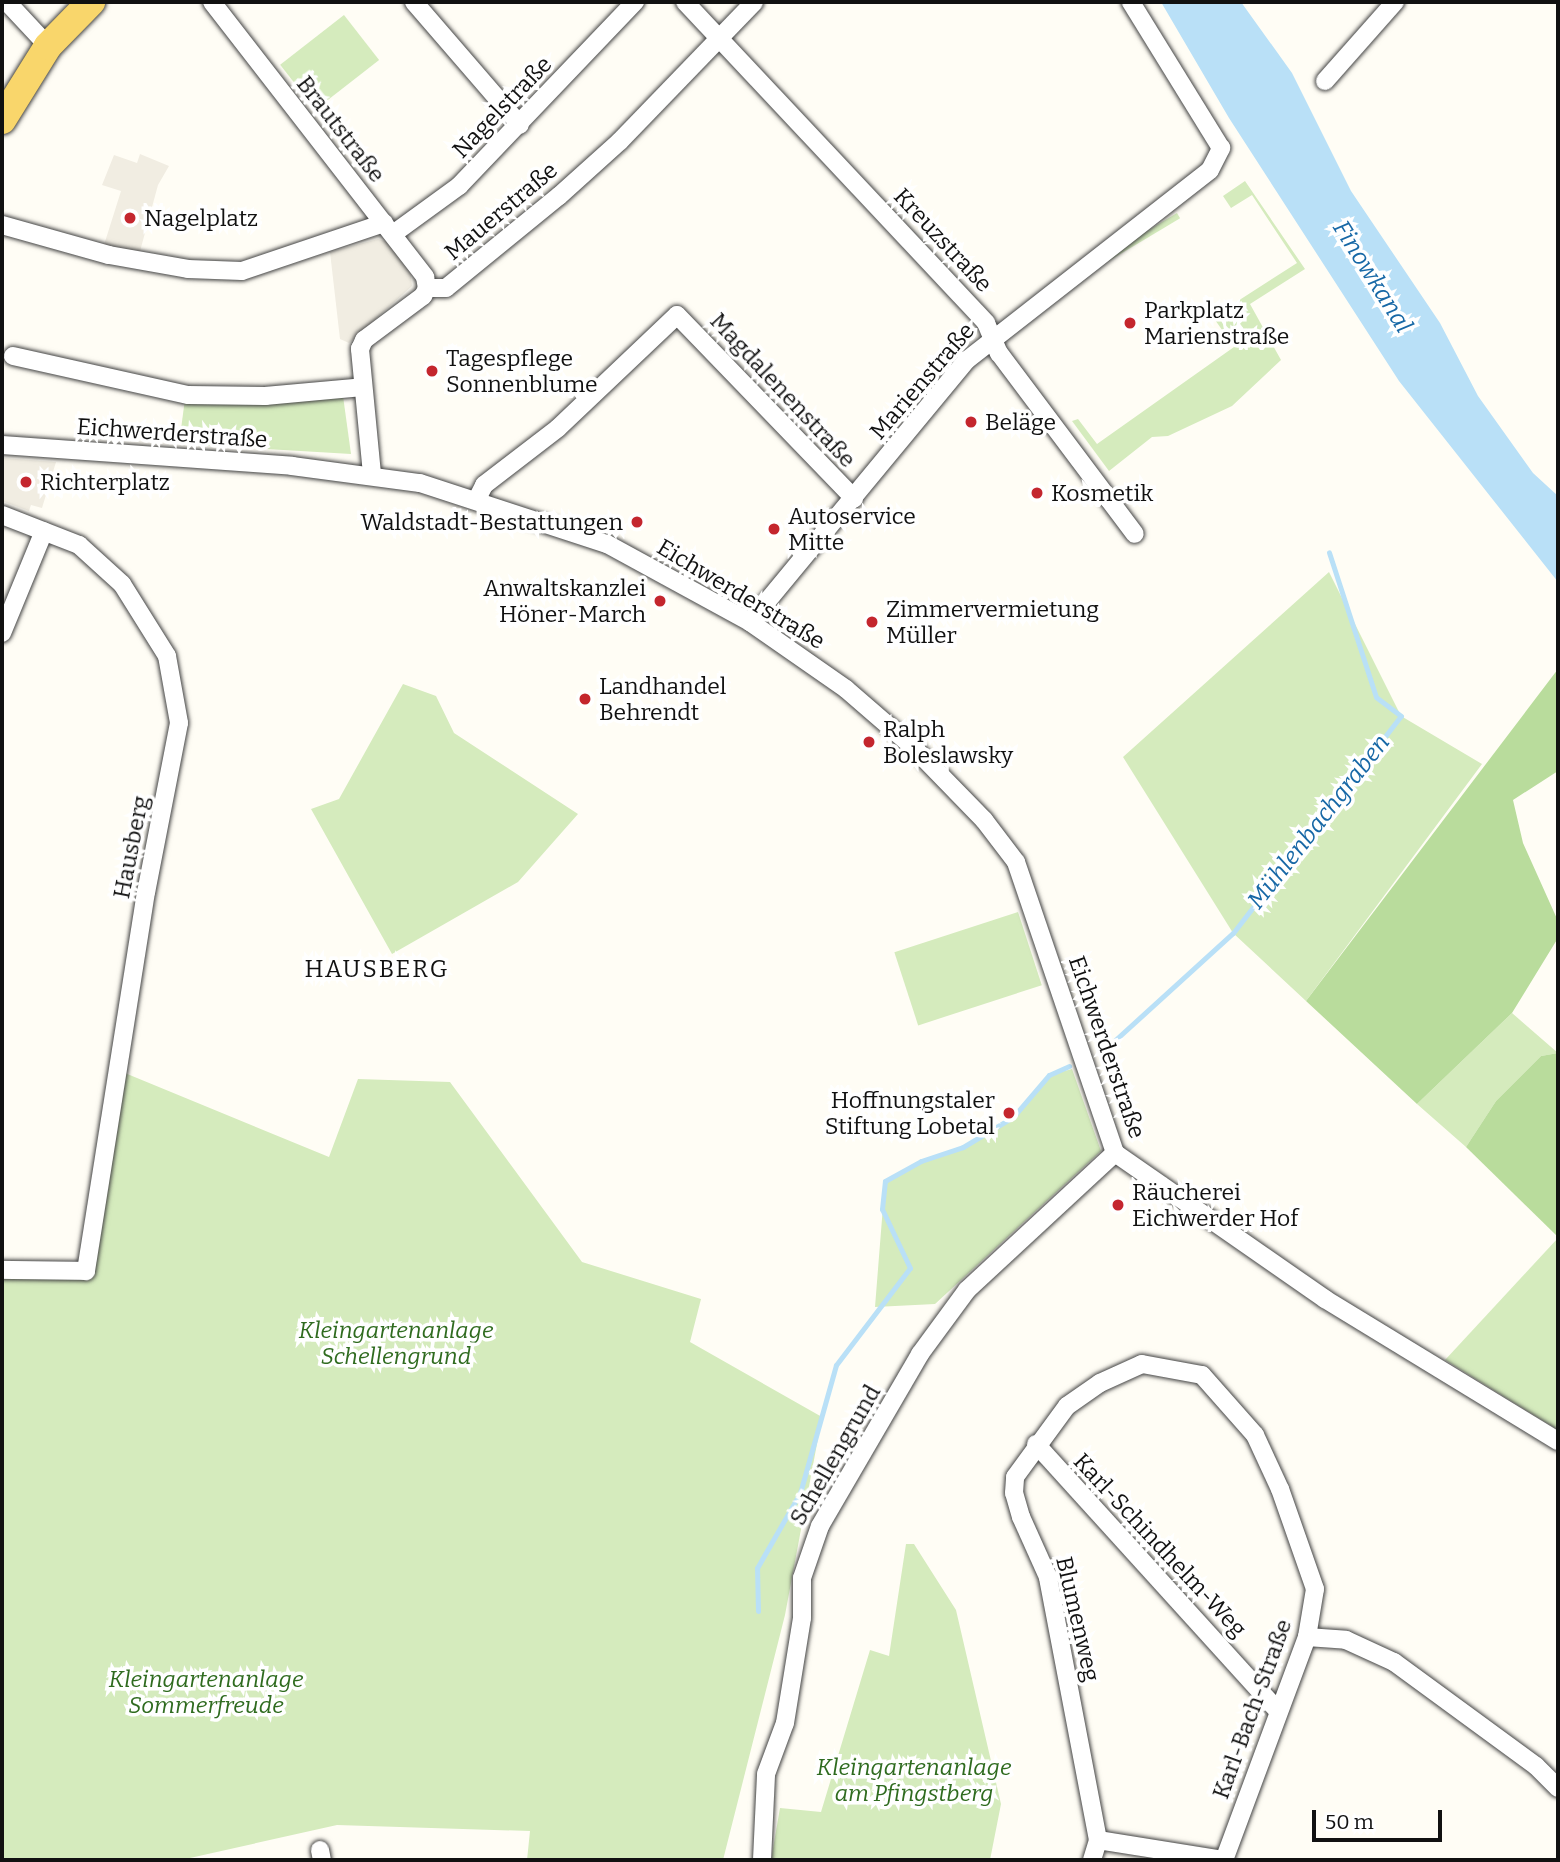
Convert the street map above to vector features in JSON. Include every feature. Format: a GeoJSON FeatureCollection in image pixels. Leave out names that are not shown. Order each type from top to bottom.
{"type":"FeatureCollection","features":[{"type":"Feature","properties":{"kind":"main road"},"geometry":{"type":"LineString","coordinates":[[2,120],[48,46],[91,2]]}},
{"type":"Feature","properties":{"kind":"street"},"geometry":{"type":"LineString","coordinates":[[7,2],[48,46]]}},
{"type":"Feature","properties":{"kind":"street","name":"Brautstraße"},"geometry":{"type":"LineString","coordinates":[[212,2],[389,229],[425,277],[427,288]]}},
{"type":"Feature","properties":{"kind":"street"},"geometry":{"type":"LineString","coordinates":[[414,2],[520,125]]}},
{"type":"Feature","properties":{"kind":"street","name":"Nagelstraße"},"geometry":{"type":"LineString","coordinates":[[2,225],[109,255],[188,270],[242,271],[389,229],[458,186],[520,125],[635,2]]}},
{"type":"Feature","properties":{"kind":"street","name":"Kreuzstraße"},"geometry":{"type":"LineString","coordinates":[[685,2],[986,324],[999,353],[1135,534]]}},
{"type":"Feature","properties":{"kind":"street","name":"Mauerstraße"},"geometry":{"type":"LineString","coordinates":[[372,474],[360,349],[364,340],[423,296],[427,288],[446,288],[559,197],[720,39],[754,2]]}},
{"type":"Feature","properties":{"kind":"street","name":"Marienstraße"},"geometry":{"type":"LineString","coordinates":[[750,622],[967,360],[992,337],[1202,176],[1221,148],[1130,2]]}},
{"type":"Feature","properties":{"kind":"street"},"geometry":{"type":"LineString","coordinates":[[1325,81],[1386,5]]}},
{"type":"Feature","properties":{"kind":"street","name":"Magdalenenstraße"},"geometry":{"type":"LineString","coordinates":[[477,499],[484,485],[558,428],[677,314],[854,498]]}},
{"type":"Feature","properties":{"kind":"street"},"geometry":{"type":"LineString","coordinates":[[13,356],[83,374],[211,396],[363,387]]}},
{"type":"Feature","properties":{"kind":"street","name":"Eichwerderstraße"},"geometry":{"type":"LineString","coordinates":[[2,445],[372,474],[477,499],[607,544],[750,622],[846,689],[913,747],[984,820],[1016,862],[1115,1153],[1325,1299],[1558,1441]]}},
{"type":"Feature","properties":{"kind":"street","name":"Hausberg"},"geometry":{"type":"LineString","coordinates":[[2,515],[79,545],[102,562],[136,602],[167,656],[179,723],[146,892],[86,1271],[2,1270]]}},
{"type":"Feature","properties":{"kind":"street"},"geometry":{"type":"LineString","coordinates":[[2,633],[44,531]]}},
{"type":"Feature","properties":{"kind":"street","name":"Schellengrund"},"geometry":{"type":"LineString","coordinates":[[762,1860],[766,1774],[785,1723],[802,1618],[802,1578],[820,1526],[920,1354],[967,1290],[1115,1153]]}},
{"type":"Feature","properties":{"kind":"street","name":"Karl-Bach-Straße"},"geometry":{"type":"LineString","coordinates":[[1101,1383],[1142,1364],[1169,1366],[1202,1376],[1227,1399],[1260,1446],[1315,1589],[1307,1637],[1276,1710],[1224,1860]]}},
{"type":"Feature","properties":{"kind":"street","name":"Blumenweg"},"geometry":{"type":"LineString","coordinates":[[1092,1860],[1098,1840],[1048,1577],[1014,1493],[1015,1477],[1036,1444],[1067,1406],[1101,1383]]}},
{"type":"Feature","properties":{"kind":"street","name":"Karl-Schindhelm-Weg"},"geometry":{"type":"LineString","coordinates":[[1036,1444],[1276,1710]]}},
{"type":"Feature","properties":{"kind":"street"},"geometry":{"type":"LineString","coordinates":[[1307,1637],[1346,1640],[1394,1662],[1536,1766],[1558,1788]]}},
{"type":"Feature","properties":{"kind":"street"},"geometry":{"type":"LineString","coordinates":[[1098,1840],[1224,1860]]}},
{"type":"Feature","properties":{"kind":"green space"},"geometry":{"type":"Polygon","coordinates":[[[344,15],[379,60],[315,110],[280,65],[344,15]]]}},
{"type":"Feature","properties":{"kind":"green space"},"geometry":{"type":"Polygon","coordinates":[[[1245,181],[1305,269],[1250,304],[1281,360],[1232,406],[1168,436],[1152,437],[1109,471],[1072,421],[1078,419],[1097,444],[1234,347],[1213,317],[1297,263],[1252,195],[1231,208],[1223,196],[1245,181]]]}},
{"type":"Feature","properties":{"kind":"green space"},"geometry":{"type":"Polygon","coordinates":[[[1177,213],[1180,218],[1023,312],[1020,307],[1177,213]]]}},
{"type":"Feature","properties":{"kind":"green space"},"geometry":{"type":"Polygon","coordinates":[[[343,396],[351,454],[179,444],[185,399],[343,396]]]}},
{"type":"Feature","properties":{"kind":"green space"},"geometry":{"type":"Polygon","coordinates":[[[1329,572],[1401,716],[1482,764],[1306,1001],[1233,933],[1123,757],[1329,572]]]}},
{"type":"Feature","properties":{"kind":"green space"},"geometry":{"type":"Polygon","coordinates":[[[1558,669],[1558,771],[1513,800],[1523,843],[1558,921],[1558,938],[1512,1013],[1417,1104],[1306,1001],[1558,669]]]}},
{"type":"Feature","properties":{"kind":"green space"},"geometry":{"type":"Polygon","coordinates":[[[403,684],[436,696],[454,733],[578,814],[518,882],[392,954],[311,809],[339,799],[403,684]]]}},
{"type":"Feature","properties":{"kind":"green space"},"geometry":{"type":"Polygon","coordinates":[[[1018,912],[1042,985],[918,1025],[894,952],[1018,912]]]}},
{"type":"Feature","properties":{"kind":"green space"},"geometry":{"type":"Polygon","coordinates":[[[1512,1013],[1558,1053],[1541,1056],[1496,1101],[1466,1147],[1417,1104],[1512,1013]]]}},
{"type":"Feature","properties":{"kind":"green space"},"geometry":{"type":"Polygon","coordinates":[[[1558,1053],[1558,1237],[1466,1147],[1496,1101],[1541,1056],[1558,1053]]]}},
{"type":"Feature","properties":{"kind":"green space"},"geometry":{"type":"Polygon","coordinates":[[[1072,1069],[1101,1151],[935,1304],[875,1307],[885,1181],[921,1161],[963,1147],[1013,1117],[1049,1075],[1072,1069]]]}},
{"type":"Feature","properties":{"kind":"green space"},"geometry":{"type":"Polygon","coordinates":[[[120,1071],[329,1157],[358,1079],[450,1082],[582,1262],[701,1299],[690,1342],[822,1417],[785,1615],[723,1860],[527,1860],[530,1831],[337,1825],[181,1860],[2,1860],[2,1270],[86,1271],[120,1071]]]}},
{"type":"Feature","properties":{"kind":"green space"},"geometry":{"type":"Polygon","coordinates":[[[1558,1238],[1558,1430],[1445,1360],[1558,1238]]]}},
{"type":"Feature","properties":{"kind":"green space","name":"Kleingartenanlage am Pfingstberg"},"geometry":{"type":"Polygon","coordinates":[[[906,1544],[914,1544],[956,1610],[1001,1804],[990,1860],[771,1860],[780,1808],[821,1812],[870,1650],[889,1656],[906,1544]]]}},
{"type":"Feature","properties":{"kind":"shaded area","name":"Nagelplatz"},"geometry":{"type":"Polygon","coordinates":[[[140,154],[169,166],[158,185],[139,255],[104,245],[121,191],[102,185],[114,155],[137,163],[140,154]]]}},
{"type":"Feature","properties":{"kind":"shaded area"},"geometry":{"type":"Polygon","coordinates":[[[378,239],[388,242],[410,270],[412,286],[349,343],[340,339],[330,252],[378,239]]]}},
{"type":"Feature","properties":{"kind":"shaded area","name":"Richterplatz"},"geometry":{"type":"Polygon","coordinates":[[[2,458],[56,462],[42,508],[31,505],[29,511],[2,501],[2,458]]]}},
{"type":"Feature","properties":{"kind":"water","name":"Finowkanal"},"geometry":{"type":"Polygon","coordinates":[[[1161,2],[1241,2],[1292,73],[1351,191],[1440,323],[1478,396],[1533,473],[1558,496],[1558,582],[1399,381],[1229,118],[1161,2]]]}},
{"type":"Feature","properties":{"kind":"waterway","name":"Mühlenbachgraben"},"geometry":{"type":"LineString","coordinates":[[1102,1052],[1233,933],[1401,716],[1376,697],[1329,552]]}},
{"type":"Feature","properties":{"kind":"waterway","name":"Mühlenbachgraben"},"geometry":{"type":"LineString","coordinates":[[758,1611],[757,1568],[800,1493],[836,1365],[910,1268],[882,1209],[885,1181],[921,1161],[963,1147],[1013,1117],[1049,1075],[1069,1066]]}},
{"type":"Feature","properties":{"kind":"place","name":"Nagelplatz"},"geometry":{"type":"Point","coordinates":[130,218]}},
{"type":"Feature","properties":{"kind":"place","name":"Parkplatz Marienstraße"},"geometry":{"type":"Point","coordinates":[1130,323]}},
{"type":"Feature","properties":{"kind":"place","name":"Tagespflege Sonnenblume"},"geometry":{"type":"Point","coordinates":[432,371]}},
{"type":"Feature","properties":{"kind":"place","name":"Beläge"},"geometry":{"type":"Point","coordinates":[971,422]}},
{"type":"Feature","properties":{"kind":"place","name":"Richterplatz"},"geometry":{"type":"Point","coordinates":[26,482]}},
{"type":"Feature","properties":{"kind":"place","name":"Kosmetik"},"geometry":{"type":"Point","coordinates":[1037,493]}},
{"type":"Feature","properties":{"kind":"place","name":"Waldstadt-Bestattungen"},"geometry":{"type":"Point","coordinates":[637,522]}},
{"type":"Feature","properties":{"kind":"place","name":"Autoservice Mitte"},"geometry":{"type":"Point","coordinates":[774,529]}},
{"type":"Feature","properties":{"kind":"place","name":"Anwaltskanzlei Höner-March"},"geometry":{"type":"Point","coordinates":[660,601]}},
{"type":"Feature","properties":{"kind":"place","name":"Zimmervermietung Müller"},"geometry":{"type":"Point","coordinates":[872,622]}},
{"type":"Feature","properties":{"kind":"place","name":"Landhandel Behrendt"},"geometry":{"type":"Point","coordinates":[585,699]}},
{"type":"Feature","properties":{"kind":"place","name":"Ralph Boleslawsky"},"geometry":{"type":"Point","coordinates":[869,742]}},
{"type":"Feature","properties":{"kind":"place","name":"Hoffnungstaler Stiftung Lobetal"},"geometry":{"type":"Point","coordinates":[1009,1113]}},
{"type":"Feature","properties":{"kind":"place","name":"Räucherei Eichwerder Hof"},"geometry":{"type":"Point","coordinates":[1118,1205]}},
{"type":"Feature","properties":{"kind":"district","name":"HAUSBERG"},"geometry":{"type":"Point","coordinates":[377,970]}},
{"type":"Feature","properties":{"kind":"park label","name":"Kleingartenanlage Schellengrund"},"geometry":{"type":"Point","coordinates":[396,1343]}},
{"type":"Feature","properties":{"kind":"park label","name":"Kleingartenanlage Sommerfreude"},"geometry":{"type":"Point","coordinates":[206,1692]}}]}
